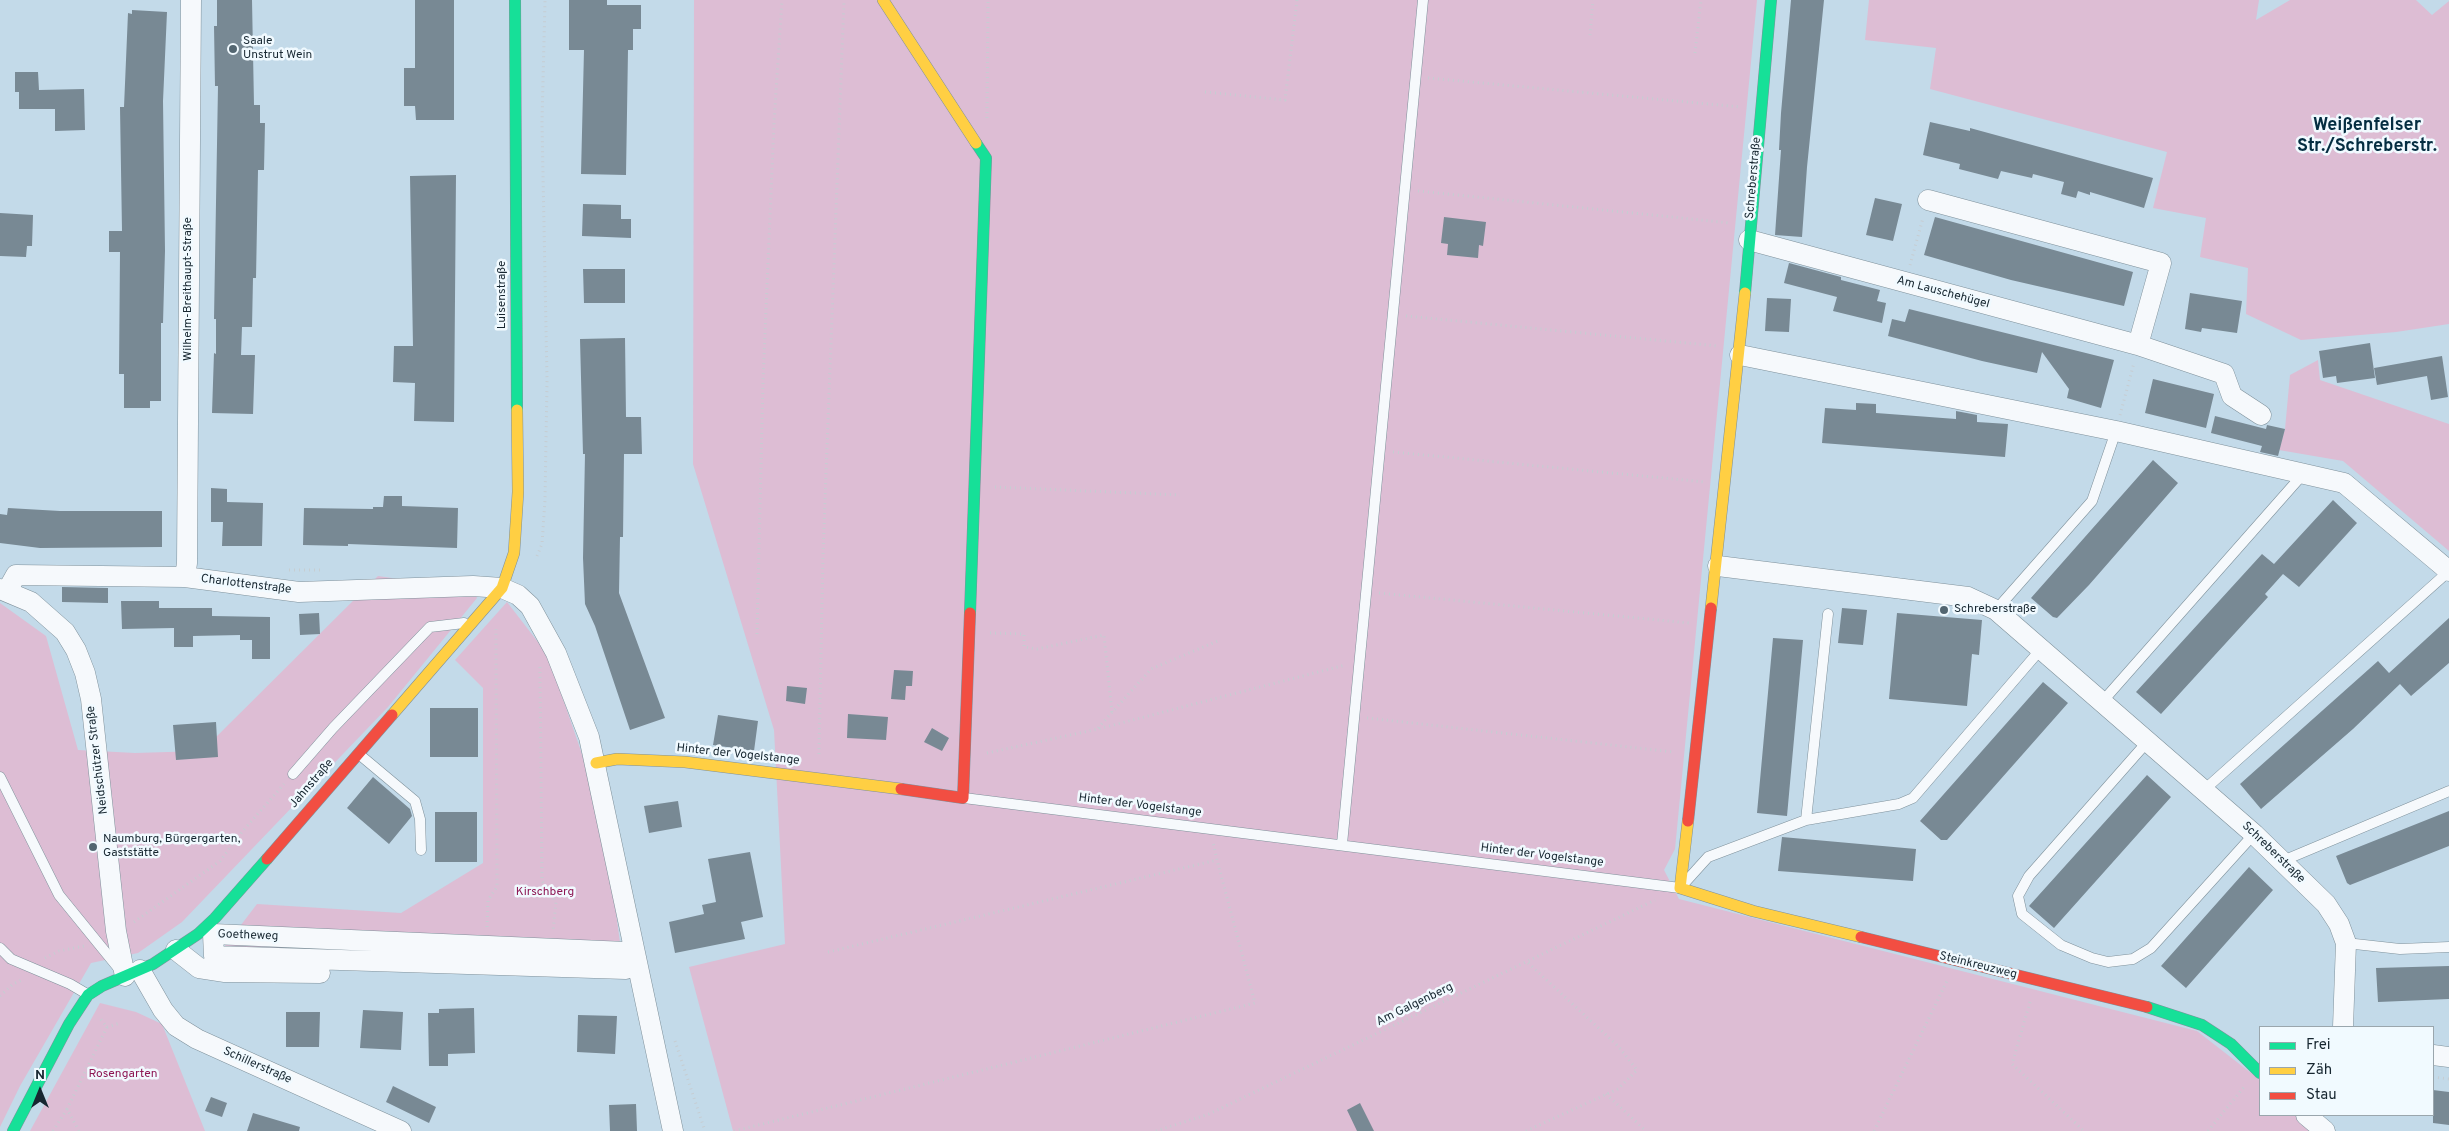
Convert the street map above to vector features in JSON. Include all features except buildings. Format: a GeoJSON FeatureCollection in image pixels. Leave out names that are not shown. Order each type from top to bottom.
{"type":"FeatureCollection","features":[{"type":"Feature","properties":{"kind":"street","name":"Wilhelm-Breithaupt-Straße"},"geometry":{"type":"LineString","coordinates":[[185,577],[188,553],[192,0]]}},
{"type":"Feature","properties":{"kind":"street","name":"Luisenstraße"},"geometry":{"type":"LineString","coordinates":[[499,592],[514,553],[518,516],[516,0]]}},
{"type":"Feature","properties":{"kind":"street"},"geometry":{"type":"LineString","coordinates":[[883,0],[986,158],[963,798]]}},
{"type":"Feature","properties":{"kind":"street","name":"Schreberstraße"},"geometry":{"type":"LineString","coordinates":[[1680,888],[1741,352],[1749,233],[1771,0]]}},
{"type":"Feature","properties":{"kind":"street"},"geometry":{"type":"LineString","coordinates":[[1928,200],[2161,262],[2138,345]]}},
{"type":"Feature","properties":{"kind":"street","name":"Am Lauschehügel"},"geometry":{"type":"LineString","coordinates":[[1749,233],[1905,283],[2138,345],[2224,374],[2232,396],[2261,415]]}},
{"type":"Feature","properties":{"kind":"street"},"geometry":{"type":"LineString","coordinates":[[1741,352],[2116,431],[2304,472],[2344,483],[2449,571]]}},
{"type":"Feature","properties":{"kind":"street","name":"Schreberstraße"},"geometry":{"type":"LineString","coordinates":[[1718,566],[1968,596],[1996,610],[2254,834],[2333,913],[2346,944],[2343,1026]]}},
{"type":"Feature","properties":{"kind":"street","name":"Charlottenstraße"},"geometry":{"type":"LineString","coordinates":[[4,590],[16,575],[185,577],[299,592],[450,586],[499,592]]}},
{"type":"Feature","properties":{"kind":"street","name":"Neidschützer Straße"},"geometry":{"type":"LineString","coordinates":[[4,590],[31,602],[65,632],[76,650],[85,673],[91,699],[116,931],[132,973]]}},
{"type":"Feature","properties":{"kind":"street","name":"Jahnstraße"},"geometry":{"type":"LineString","coordinates":[[132,973],[176,950],[198,934],[215,918],[499,592]]}},
{"type":"Feature","properties":{"kind":"street"},"geometry":{"type":"LineString","coordinates":[[499,592],[518,595],[530,606],[572,689],[589,737],[596,763],[634,968],[652,1030],[673,1131]]}},
{"type":"Feature","properties":{"kind":"street","name":"Hinter der Vogelstange"},"geometry":{"type":"LineString","coordinates":[[596,763],[617,759],[685,762],[818,777],[963,798]]}},
{"type":"Feature","properties":{"kind":"street","name":"Steinkreuzweg"},"geometry":{"type":"LineString","coordinates":[[1680,888],[1753,911],[2166,1012],[2202,1025],[2231,1044],[2259,1072]]}},
{"type":"Feature","properties":{"kind":"street","name":"Goetheweg"},"geometry":{"type":"LineString","coordinates":[[213,934],[626,952],[634,968],[626,970],[214,956],[213,934]]}},
{"type":"Feature","properties":{"kind":"street"},"geometry":{"type":"LineString","coordinates":[[176,950],[199,968],[225,972],[508,975],[615,980],[634,968]]}},
{"type":"Feature","properties":{"kind":"street"},"geometry":{"type":"LineString","coordinates":[[12,1131],[69,1024],[88,995],[132,973]]}},
{"type":"Feature","properties":{"kind":"street","name":"Schillerstraße"},"geometry":{"type":"LineString","coordinates":[[132,973],[147,986],[172,1021],[197,1039],[401,1131]]}},
{"type":"Feature","properties":{"kind":"street"},"geometry":{"type":"LineString","coordinates":[[2434,1055],[2449,1057]]}},
{"type":"Feature","properties":{"kind":"street"},"geometry":{"type":"LineString","coordinates":[[2307,1116],[2325,1131]]}},
{"type":"Feature","properties":{"kind":"lane"},"geometry":{"type":"LineString","coordinates":[[1342,844],[1423,0]]}},
{"type":"Feature","properties":{"kind":"lane"},"geometry":{"type":"LineString","coordinates":[[1996,610],[2092,501],[2116,431]]}},
{"type":"Feature","properties":{"kind":"lane"},"geometry":{"type":"LineString","coordinates":[[2102,702],[2304,472]]}},
{"type":"Feature","properties":{"kind":"lane"},"geometry":{"type":"LineString","coordinates":[[2204,790],[2449,571]]}},
{"type":"Feature","properties":{"kind":"lane"},"geometry":{"type":"LineString","coordinates":[[1806,820],[1828,614]]}},
{"type":"Feature","properties":{"kind":"lane"},"geometry":{"type":"LineString","coordinates":[[292,774],[333,728],[430,627],[472,622]]}},
{"type":"Feature","properties":{"kind":"lane"},"geometry":{"type":"LineString","coordinates":[[1680,888],[1708,857],[1806,820],[1899,804],[1913,798],[2041,649]]}},
{"type":"Feature","properties":{"kind":"lane"},"geometry":{"type":"LineString","coordinates":[[2148,741],[2029,876],[2018,896],[2022,914],[2061,945],[2092,958],[2108,962],[2133,959],[2151,948],[2254,834]]}},
{"type":"Feature","properties":{"kind":"lane"},"geometry":{"type":"LineString","coordinates":[[357,753],[415,801],[420,820],[421,850]]}},
{"type":"Feature","properties":{"kind":"lane"},"geometry":{"type":"LineString","coordinates":[[0,777],[59,895],[98,943],[132,973]]}},
{"type":"Feature","properties":{"kind":"lane"},"geometry":{"type":"LineString","coordinates":[[2280,862],[2449,791]]}},
{"type":"Feature","properties":{"kind":"lane","name":"Hinter der Vogelstange"},"geometry":{"type":"LineString","coordinates":[[963,798],[1342,844],[1680,888]]}},
{"type":"Feature","properties":{"kind":"lane"},"geometry":{"type":"LineString","coordinates":[[2346,944],[2400,949],[2449,947]]}},
{"type":"Feature","properties":{"kind":"lane"},"geometry":{"type":"LineString","coordinates":[[0,948],[11,959],[43,971],[88,995]]}},
{"type":"Feature","properties":{"kind":"path"},"geometry":{"type":"LineString","coordinates":[[536,558],[542,544],[545,500],[547,381],[542,122],[545,0]]}},
{"type":"Feature","properties":{"kind":"path"},"geometry":{"type":"LineString","coordinates":[[757,634],[763,381],[774,123],[782,0]]}},
{"type":"Feature","properties":{"kind":"path"},"geometry":{"type":"LineString","coordinates":[[818,777],[823,554],[844,0]]}},
{"type":"Feature","properties":{"kind":"path"},"geometry":{"type":"LineString","coordinates":[[987,125],[988,0]]}},
{"type":"Feature","properties":{"kind":"path"},"geometry":{"type":"LineString","coordinates":[[1205,92],[1285,100],[1297,0]]}},
{"type":"Feature","properties":{"kind":"path"},"geometry":{"type":"LineString","coordinates":[[1590,35],[1593,0]]}},
{"type":"Feature","properties":{"kind":"path"},"geometry":{"type":"LineString","coordinates":[[1695,53],[1701,0]]}},
{"type":"Feature","properties":{"kind":"path"},"geometry":{"type":"LineString","coordinates":[[1415,77],[1760,110]]}},
{"type":"Feature","properties":{"kind":"path"},"geometry":{"type":"LineString","coordinates":[[1404,190],[1749,233]]}},
{"type":"Feature","properties":{"kind":"path"},"geometry":{"type":"LineString","coordinates":[[1905,283],[1928,200]]}},
{"type":"Feature","properties":{"kind":"path"},"geometry":{"type":"LineString","coordinates":[[1392,315],[1741,352]]}},
{"type":"Feature","properties":{"kind":"path"},"geometry":{"type":"LineString","coordinates":[[2116,431],[2138,345]]}},
{"type":"Feature","properties":{"kind":"path"},"geometry":{"type":"LineString","coordinates":[[1380,451],[1726,484]]}},
{"type":"Feature","properties":{"kind":"path"},"geometry":{"type":"LineString","coordinates":[[974,486],[1180,495]]}},
{"type":"Feature","properties":{"kind":"path"},"geometry":{"type":"LineString","coordinates":[[486,936],[488,900],[497,887],[499,592]]}},
{"type":"Feature","properties":{"kind":"path"},"geometry":{"type":"LineString","coordinates":[[1366,592],[1711,625]]}},
{"type":"Feature","properties":{"kind":"path"},"geometry":{"type":"LineString","coordinates":[[969,632],[1024,634],[1024,647],[1036,649],[1104,635],[1112,713]]}},
{"type":"Feature","properties":{"kind":"path"},"geometry":{"type":"LineString","coordinates":[[1098,729],[1152,669],[1220,640]]}},
{"type":"Feature","properties":{"kind":"path"},"geometry":{"type":"LineString","coordinates":[[540,658],[542,881],[556,902],[552,933]]}},
{"type":"Feature","properties":{"kind":"path"},"geometry":{"type":"LineString","coordinates":[[964,758],[1098,729],[1359,661]]}},
{"type":"Feature","properties":{"kind":"path"},"geometry":{"type":"LineString","coordinates":[[1354,716],[1696,756]]}},
{"type":"Feature","properties":{"kind":"path"},"geometry":{"type":"LineString","coordinates":[[133,922],[220,861],[242,832],[292,774]]}},
{"type":"Feature","properties":{"kind":"path"},"geometry":{"type":"LineString","coordinates":[[734,1131],[1255,1002],[1210,828]]}},
{"type":"Feature","properties":{"kind":"path"},"geometry":{"type":"LineString","coordinates":[[828,952],[1217,860]]}},
{"type":"Feature","properties":{"kind":"path","name":"Am Galgenberg"},"geometry":{"type":"LineString","coordinates":[[1156,1131],[1209,1114],[1680,888]]}},
{"type":"Feature","properties":{"kind":"path"},"geometry":{"type":"LineString","coordinates":[[59,951],[98,943]]}},
{"type":"Feature","properties":{"kind":"path"},"geometry":{"type":"LineString","coordinates":[[1874,1131],[1958,960]]}},
{"type":"Feature","properties":{"kind":"path"},"geometry":{"type":"LineString","coordinates":[[1526,961],[1618,1046],[1637,1070],[1618,1089],[1526,1131]]}},
{"type":"Feature","properties":{"kind":"path"},"geometry":{"type":"LineString","coordinates":[[0,996],[13,984],[43,971]]}},
{"type":"Feature","properties":{"kind":"path"},"geometry":{"type":"LineString","coordinates":[[2035,980],[2012,1064],[2084,1131]]}},
{"type":"Feature","properties":{"kind":"path"},"geometry":{"type":"LineString","coordinates":[[101,1019],[107,1027]]}},
{"type":"Feature","properties":{"kind":"path"},"geometry":{"type":"LineString","coordinates":[[53,1131],[107,1027],[120,1023]]}},
{"type":"Feature","properties":{"kind":"path"},"geometry":{"type":"LineString","coordinates":[[652,1030],[672,1030],[704,1131]]}},
{"type":"Feature","properties":{"kind":"path"},"geometry":{"type":"LineString","coordinates":[[2208,1131],[2259,1072]]}},
{"type":"Feature","properties":{"kind":"path"},"geometry":{"type":"LineString","coordinates":[[2434,1077],[2449,1079]]}},
{"type":"Feature","properties":{"kind":"path"},"geometry":{"type":"LineString","coordinates":[[1606,1094],[1646,1131]]}},
{"type":"Feature","properties":{"kind":"path"},"geometry":{"type":"LineString","coordinates":[[66,1109],[79,1131]]}},
{"type":"Feature","properties":{"kind":"green space"},"geometry":{"type":"Polygon","coordinates":[[[694,0],[1757,0],[1675,849],[1664,870],[1679,899],[2197,1031],[2259,1079],[2259,1116],[2300,1116],[2318,1131],[733,1131],[689,967],[785,944],[774,730],[693,464],[694,0]]]}},
{"type":"Feature","properties":{"kind":"green space"},"geometry":{"type":"Polygon","coordinates":[[[1869,0],[2259,0],[2256,20],[2290,0],[2416,0],[2432,15],[2449,1],[2449,324],[2396,332],[2301,340],[2246,314],[2248,268],[2200,257],[2206,218],[2153,208],[2167,152],[1930,89],[1936,48],[1865,40],[1869,0]]]}},
{"type":"Feature","properties":{"kind":"green space"},"geometry":{"type":"Polygon","coordinates":[[[2318,360],[2320,380],[2449,424],[2449,551],[2343,461],[2279,450],[2285,429],[2290,375],[2318,360]]]}},
{"type":"Feature","properties":{"kind":"green space"},"geometry":{"type":"Polygon","coordinates":[[[378,576],[474,590],[477,598],[388,707],[182,922],[138,953],[91,963],[20,1086],[0,1127],[0,603],[46,636],[78,750],[135,753],[202,751],[378,576]]]}},
{"type":"Feature","properties":{"kind":"green space","name":"Kirschberg"},"geometry":{"type":"Polygon","coordinates":[[[507,602],[548,655],[584,760],[610,868],[623,965],[218,955],[257,904],[401,913],[483,863],[483,688],[455,660],[507,602]]]}},
{"type":"Feature","properties":{"kind":"green space","name":"Rosengarten"},"geometry":{"type":"Polygon","coordinates":[[[100,1003],[136,1012],[162,1024],[205,1131],[30,1131],[100,1003]]]}},
{"type":"Feature","properties":{"kind":"traffic: fast"},"geometry":{"type":"LineString","coordinates":[[515,0],[517,410]]}},
{"type":"Feature","properties":{"kind":"traffic: fast"},"geometry":{"type":"LineString","coordinates":[[1745,293],[1771,0]]}},
{"type":"Feature","properties":{"kind":"traffic: fast"},"geometry":{"type":"LineString","coordinates":[[970,613],[986,158],[976,143]]}},
{"type":"Feature","properties":{"kind":"traffic: fast"},"geometry":{"type":"LineString","coordinates":[[13,1131],[69,1024],[88,995],[102,986],[153,964],[198,934],[215,918],[267,859]]}},
{"type":"Feature","properties":{"kind":"traffic: fast"},"geometry":{"type":"LineString","coordinates":[[2147,1007],[2202,1025],[2231,1044],[2259,1072]]}},
{"type":"Feature","properties":{"kind":"traffic: slow"},"geometry":{"type":"LineString","coordinates":[[883,0],[976,143]]}},
{"type":"Feature","properties":{"kind":"traffic: slow"},"geometry":{"type":"LineString","coordinates":[[1711,608],[1745,293]]}},
{"type":"Feature","properties":{"kind":"traffic: slow"},"geometry":{"type":"LineString","coordinates":[[392,715],[502,588],[514,553],[518,492],[517,410]]}},
{"type":"Feature","properties":{"kind":"traffic: slow"},"geometry":{"type":"LineString","coordinates":[[596,763],[617,759],[685,762],[901,789]]}},
{"type":"Feature","properties":{"kind":"traffic: slow"},"geometry":{"type":"LineString","coordinates":[[1688,821],[1680,888],[1753,911],[1861,937]]}},
{"type":"Feature","properties":{"kind":"traffic: jam"},"geometry":{"type":"LineString","coordinates":[[1688,821],[1711,608]]}},
{"type":"Feature","properties":{"kind":"traffic: jam"},"geometry":{"type":"LineString","coordinates":[[901,789],[963,798],[970,613]]}},
{"type":"Feature","properties":{"kind":"traffic: jam"},"geometry":{"type":"LineString","coordinates":[[267,859],[392,715]]}},
{"type":"Feature","properties":{"kind":"traffic: jam"},"geometry":{"type":"LineString","coordinates":[[1861,937],[2147,1007]]}},
{"type":"Feature","properties":{"kind":"place","name":"Saale Unstrut Wein"},"geometry":{"type":"Point","coordinates":[233,49]}},
{"type":"Feature","properties":{"kind":"place","name":"Schreberstraße"},"geometry":{"type":"Point","coordinates":[1944,610]}},
{"type":"Feature","properties":{"kind":"place","name":"Naumburg, Bürgergarten, Gaststätte"},"geometry":{"type":"Point","coordinates":[93,847]}},
{"type":"Feature","properties":{"kind":"district","name":"Weißenfelser Str./Schreberstr."},"geometry":{"type":"Point","coordinates":[2367,136]}}]}
